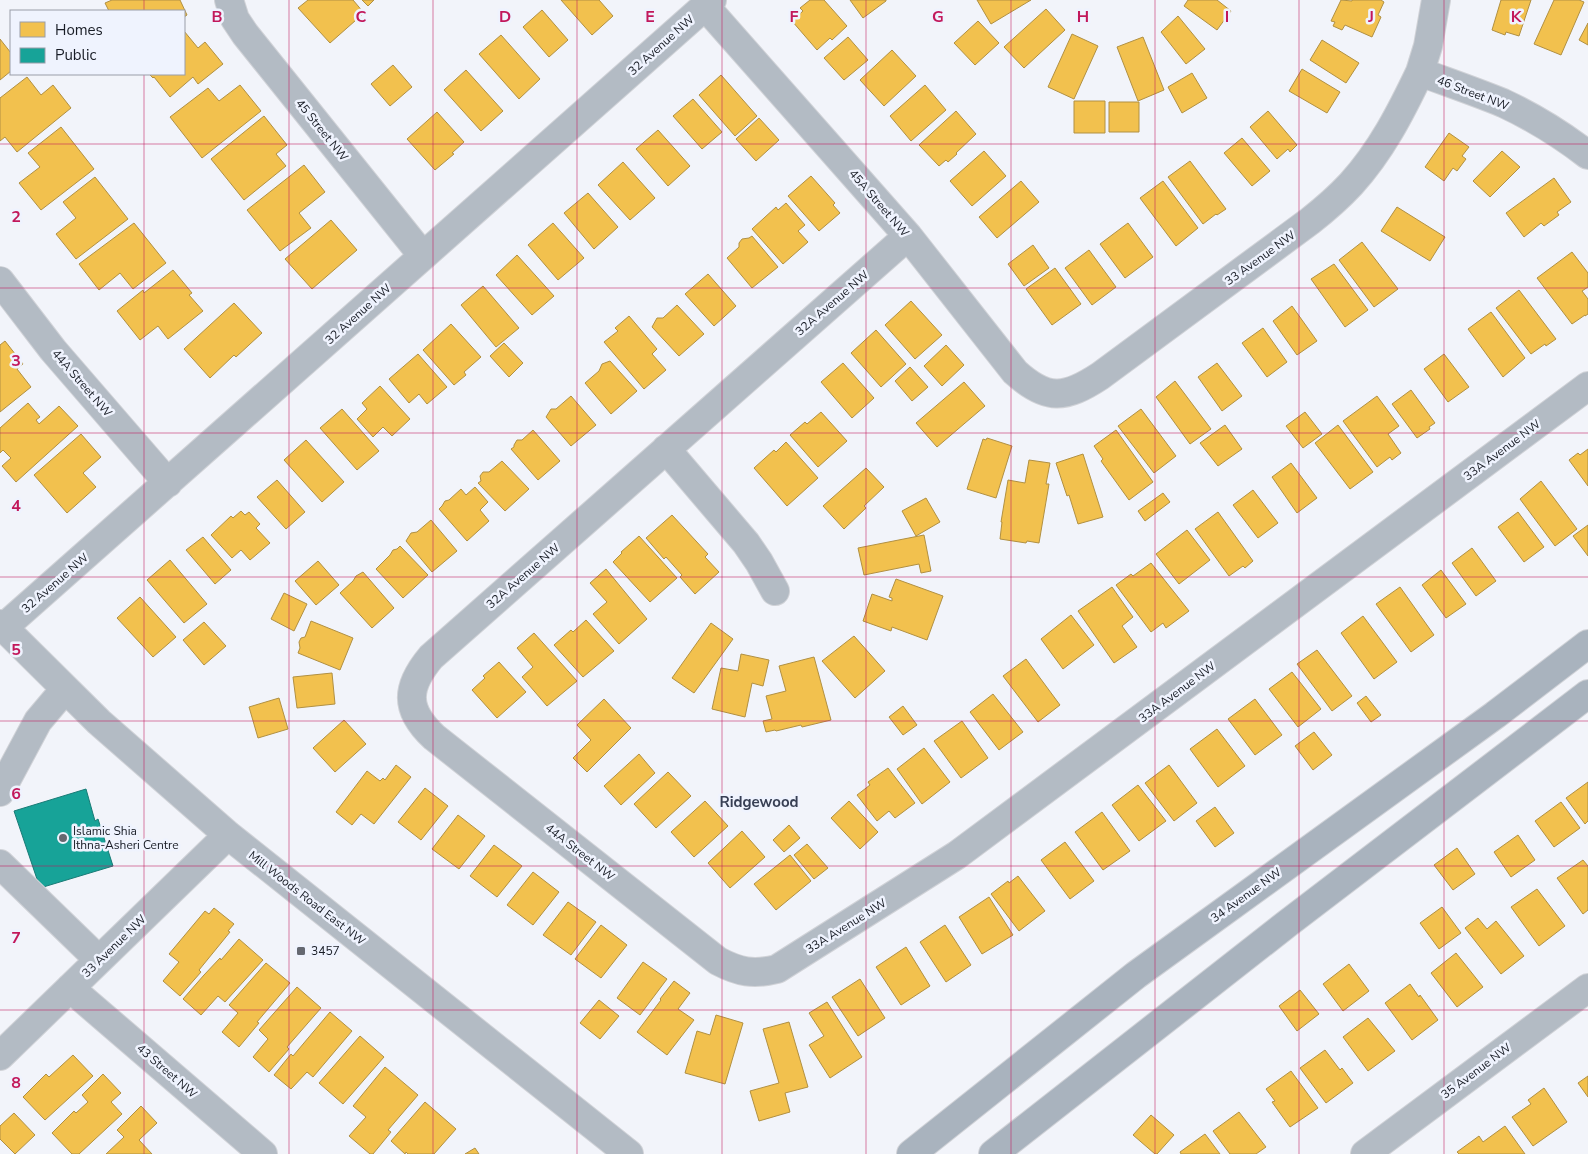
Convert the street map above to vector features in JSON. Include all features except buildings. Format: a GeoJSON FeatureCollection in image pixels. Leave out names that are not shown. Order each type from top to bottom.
{"type":"FeatureCollection","features":[{"type":"Feature","properties":{"kind":"main road","name":"34 Avenue NW"},"geometry":{"type":"LineString","coordinates":[[911,1154],[1136,975],[1495,715],[1588,644]]}},
{"type":"Feature","properties":{"kind":"main road"},"geometry":{"type":"LineString","coordinates":[[993,1154],[1288,923],[1588,694]]}},
{"type":"Feature","properties":{"kind":"street","name":"45 Street NW"},"geometry":{"type":"LineString","coordinates":[[229,0],[235,19],[245,34],[423,256]]}},
{"type":"Feature","properties":{"kind":"street"},"geometry":{"type":"LineString","coordinates":[[1420,72],[1428,46],[1436,0]]}},
{"type":"Feature","properties":{"kind":"street","name":"32 Avenue NW"},"geometry":{"type":"LineString","coordinates":[[2,626],[168,483],[709,3]]}},
{"type":"Feature","properties":{"kind":"street","name":"45A Street NW"},"geometry":{"type":"LineString","coordinates":[[709,3],[908,236],[1014,372],[1040,390],[1054,394]]}},
{"type":"Feature","properties":{"kind":"street","name":"46 Street NW"},"geometry":{"type":"LineString","coordinates":[[1420,72],[1521,112],[1568,140],[1588,155]]}},
{"type":"Feature","properties":{"kind":"street","name":"33 Avenue NW"},"geometry":{"type":"LineString","coordinates":[[1054,394],[1070,392],[1085,386],[1100,376],[1328,206],[1350,185],[1375,153],[1390,131],[1420,72]]}},
{"type":"Feature","properties":{"kind":"street","name":"32A Avenue NW"},"geometry":{"type":"LineString","coordinates":[[417,718],[413,705],[412,691],[414,680],[431,656],[908,236]]}},
{"type":"Feature","properties":{"kind":"street","name":"44A Street NW"},"geometry":{"type":"LineString","coordinates":[[0,281],[53,350],[168,483]]}},
{"type":"Feature","properties":{"kind":"street","name":"33A Avenue NW"},"geometry":{"type":"LineString","coordinates":[[751,973],[777,970],[958,855],[1588,386]]}},
{"type":"Feature","properties":{"kind":"street"},"geometry":{"type":"LineString","coordinates":[[666,450],[746,543],[759,562],[775,592]]}},
{"type":"Feature","properties":{"kind":"street","name":"Mill Woods Road East NW"},"geometry":{"type":"LineString","coordinates":[[2,626],[99,722],[228,835],[629,1154]]}},
{"type":"Feature","properties":{"kind":"street"},"geometry":{"type":"LineString","coordinates":[[0,792],[38,721],[64,689]]}},
{"type":"Feature","properties":{"kind":"street","name":"44A Street NW"},"geometry":{"type":"LineString","coordinates":[[417,718],[434,737],[718,961],[733,969],[751,973]]}},
{"type":"Feature","properties":{"kind":"street","name":"33 Avenue NW"},"geometry":{"type":"LineString","coordinates":[[0,1056],[228,835]]}},
{"type":"Feature","properties":{"kind":"street"},"geometry":{"type":"LineString","coordinates":[[0,864],[99,960]]}},
{"type":"Feature","properties":{"kind":"street","name":"43 Street NW"},"geometry":{"type":"LineString","coordinates":[[70,988],[263,1154]]}},
{"type":"Feature","properties":{"kind":"street","name":"35 Avenue NW"},"geometry":{"type":"LineString","coordinates":[[1365,1154],[1588,988]]}},
{"type":"Feature","properties":{"kind":"place","name":"Islamic Shia Ithna-Asheri Centre"},"geometry":{"type":"Point","coordinates":[63,838]}},
{"type":"Feature","properties":{"kind":"place","name":"3457"},"geometry":{"type":"Point","coordinates":[301,951]}},
{"type":"Feature","properties":{"kind":"district","name":"Ridgewood"},"geometry":{"type":"Point","coordinates":[759,802]}}]}
